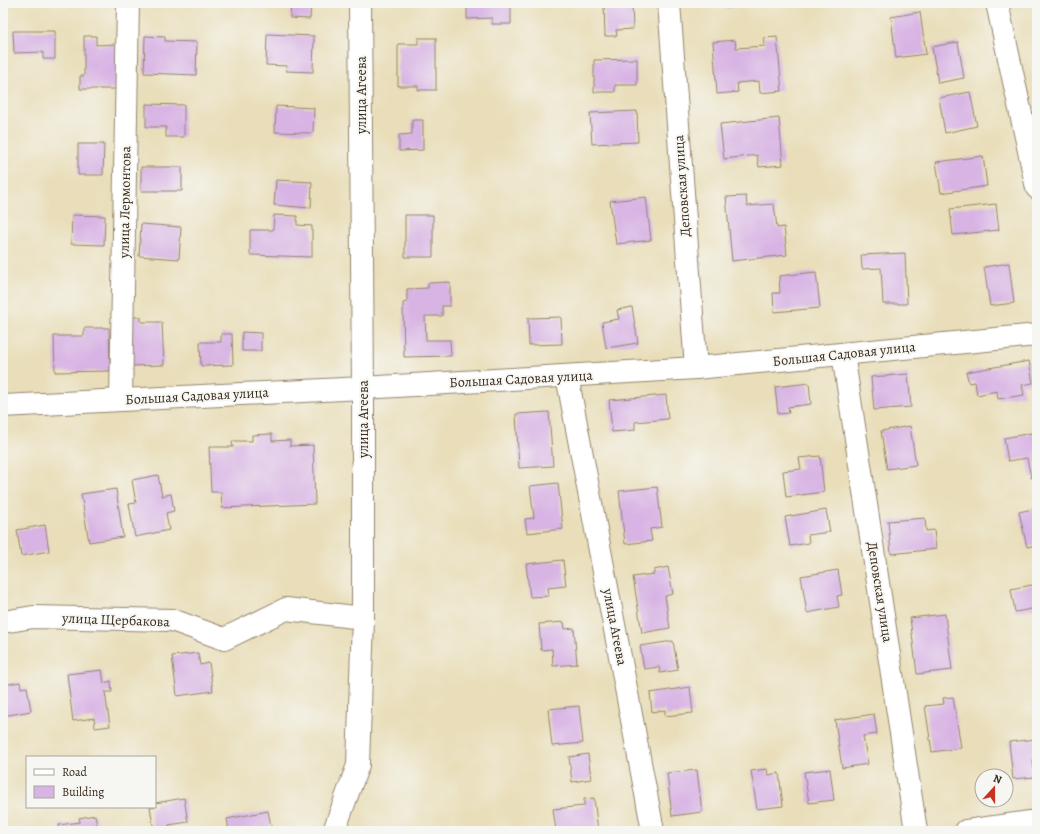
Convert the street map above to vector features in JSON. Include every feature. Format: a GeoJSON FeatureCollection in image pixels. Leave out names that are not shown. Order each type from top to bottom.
{"type":"FeatureCollection","features":[{"type":"Feature","properties":{"kind":"street","name":"улица Лермонтова"},"geometry":{"type":"LineString","coordinates":[[121,400],[128,3]]}},
{"type":"Feature","properties":{"kind":"street","name":"улица Агеева"},"geometry":{"type":"LineString","coordinates":[[334,831],[358,765],[363,618],[364,388],[360,3]]}},
{"type":"Feature","properties":{"kind":"street","name":"Деповская улица"},"geometry":{"type":"LineString","coordinates":[[669,3],[696,368]]}},
{"type":"Feature","properties":{"kind":"street"},"geometry":{"type":"LineString","coordinates":[[997,3],[1037,188]]}},
{"type":"Feature","properties":{"kind":"street","name":"Большая Садовая улица"},"geometry":{"type":"LineString","coordinates":[[3,406],[364,388],[696,368],[1037,335]]}},
{"type":"Feature","properties":{"kind":"street","name":"Деповская улица"},"geometry":{"type":"LineString","coordinates":[[844,354],[916,831]]}},
{"type":"Feature","properties":{"kind":"street","name":"улица Агеева"},"geometry":{"type":"LineString","coordinates":[[567,376],[653,831]]}},
{"type":"Feature","properties":{"kind":"street","name":"улица Щербакова"},"geometry":{"type":"LineString","coordinates":[[3,622],[33,617],[172,620],[224,639],[286,609],[363,618]]}},
{"type":"Feature","properties":{"kind":"street"},"geometry":{"type":"LineString","coordinates":[[966,831],[1037,821]]}},
{"type":"Feature","properties":{"kind":"building"},"geometry":{"type":"Polygon","coordinates":[[[291,3],[311,3],[310,19],[290,18],[291,3]]]}},
{"type":"Feature","properties":{"kind":"building"},"geometry":{"type":"Polygon","coordinates":[[[467,3],[511,3],[511,24],[492,24],[492,18],[467,19],[467,3]]]}},
{"type":"Feature","properties":{"kind":"building"},"geometry":{"type":"Polygon","coordinates":[[[725,3],[764,3],[765,5],[725,8],[725,3]]]}},
{"type":"Feature","properties":{"kind":"building"},"geometry":{"type":"Polygon","coordinates":[[[632,4],[633,29],[616,30],[617,36],[605,36],[604,5],[632,4]]]}},
{"type":"Feature","properties":{"kind":"building"},"geometry":{"type":"Polygon","coordinates":[[[920,12],[926,54],[896,58],[891,17],[920,12]]]}},
{"type":"Feature","properties":{"kind":"building"},"geometry":{"type":"Polygon","coordinates":[[[13,31],[55,31],[55,59],[43,59],[43,52],[14,53],[13,31]]]}},
{"type":"Feature","properties":{"kind":"building"},"geometry":{"type":"Polygon","coordinates":[[[267,34],[314,36],[313,72],[286,71],[287,66],[266,65],[267,34]]]}},
{"type":"Feature","properties":{"kind":"building"},"geometry":{"type":"Polygon","coordinates":[[[84,36],[96,36],[96,45],[117,44],[118,89],[80,89],[80,76],[84,76],[84,36]]]}},
{"type":"Feature","properties":{"kind":"building"},"geometry":{"type":"Polygon","coordinates":[[[145,36],[165,37],[165,41],[197,42],[196,75],[144,73],[145,36]]]}},
{"type":"Feature","properties":{"kind":"building"},"geometry":{"type":"Polygon","coordinates":[[[777,37],[782,91],[760,93],[759,81],[737,83],[738,92],[717,94],[713,42],[735,40],[736,48],[765,46],[764,38],[777,37]]]}},
{"type":"Feature","properties":{"kind":"building"},"geometry":{"type":"Polygon","coordinates":[[[418,38],[436,38],[436,90],[418,90],[418,86],[398,86],[398,44],[418,44],[418,38]]]}},
{"type":"Feature","properties":{"kind":"building"},"geometry":{"type":"Polygon","coordinates":[[[958,42],[964,78],[938,83],[932,47],[958,42]]]}},
{"type":"Feature","properties":{"kind":"building"},"geometry":{"type":"Polygon","coordinates":[[[637,59],[637,85],[615,85],[615,92],[594,92],[594,60],[637,59]]]}},
{"type":"Feature","properties":{"kind":"building"},"geometry":{"type":"Polygon","coordinates":[[[970,92],[977,126],[945,133],[939,98],[970,92]]]}},
{"type":"Feature","properties":{"kind":"building"},"geometry":{"type":"Polygon","coordinates":[[[146,104],[184,105],[184,137],[166,137],[166,127],[146,127],[146,104]]]}},
{"type":"Feature","properties":{"kind":"building"},"geometry":{"type":"Polygon","coordinates":[[[276,106],[314,108],[313,133],[275,132],[276,106]]]}},
{"type":"Feature","properties":{"kind":"building"},"geometry":{"type":"Polygon","coordinates":[[[637,111],[638,142],[592,144],[590,113],[637,111]]]}},
{"type":"Feature","properties":{"kind":"building"},"geometry":{"type":"Polygon","coordinates":[[[779,118],[783,165],[759,167],[757,155],[724,159],[720,124],[779,118]]]}},
{"type":"Feature","properties":{"kind":"building"},"geometry":{"type":"Polygon","coordinates":[[[412,120],[423,120],[423,150],[399,151],[399,135],[412,134],[412,120]]]}},
{"type":"Feature","properties":{"kind":"building"},"geometry":{"type":"Polygon","coordinates":[[[78,144],[104,144],[103,175],[78,175],[78,144]]]}},
{"type":"Feature","properties":{"kind":"building"},"geometry":{"type":"Polygon","coordinates":[[[983,156],[987,186],[941,193],[936,162],[983,156]]]}},
{"type":"Feature","properties":{"kind":"building"},"geometry":{"type":"Polygon","coordinates":[[[141,167],[182,167],[182,191],[141,191],[141,167]]]}},
{"type":"Feature","properties":{"kind":"building"},"geometry":{"type":"Polygon","coordinates":[[[276,180],[312,182],[311,208],[274,205],[276,180]]]}},
{"type":"Feature","properties":{"kind":"building"},"geometry":{"type":"Polygon","coordinates":[[[746,196],[747,206],[774,204],[777,228],[784,227],[787,255],[732,261],[726,197],[746,196]]]}},
{"type":"Feature","properties":{"kind":"building"},"geometry":{"type":"Polygon","coordinates":[[[646,197],[651,240],[616,244],[610,201],[646,197]]]}},
{"type":"Feature","properties":{"kind":"building"},"geometry":{"type":"Polygon","coordinates":[[[996,204],[999,230],[953,235],[950,209],[996,204]]]}},
{"type":"Feature","properties":{"kind":"building"},"geometry":{"type":"Polygon","coordinates":[[[72,215],[105,216],[104,245],[71,244],[72,215]]]}},
{"type":"Feature","properties":{"kind":"building"},"geometry":{"type":"Polygon","coordinates":[[[274,215],[297,216],[297,225],[312,226],[312,257],[250,255],[250,230],[273,230],[274,215]]]}},
{"type":"Feature","properties":{"kind":"building"},"geometry":{"type":"Polygon","coordinates":[[[405,215],[433,215],[433,257],[405,257],[405,215]]]}},
{"type":"Feature","properties":{"kind":"building"},"geometry":{"type":"Polygon","coordinates":[[[141,224],[181,227],[179,259],[139,256],[141,224]]]}},
{"type":"Feature","properties":{"kind":"building"},"geometry":{"type":"Polygon","coordinates":[[[905,253],[907,304],[883,304],[881,268],[862,269],[861,255],[905,253]]]}},
{"type":"Feature","properties":{"kind":"building"},"geometry":{"type":"Polygon","coordinates":[[[1009,263],[1014,303],[990,306],[984,267],[1009,263]]]}},
{"type":"Feature","properties":{"kind":"building"},"geometry":{"type":"Polygon","coordinates":[[[816,272],[820,308],[774,312],[773,293],[780,293],[779,276],[816,272]]]}},
{"type":"Feature","properties":{"kind":"building"},"geometry":{"type":"Polygon","coordinates":[[[450,282],[450,306],[442,306],[442,316],[425,316],[426,340],[450,340],[451,356],[404,357],[403,303],[407,302],[407,289],[428,288],[428,283],[450,282]]]}},
{"type":"Feature","properties":{"kind":"building"},"geometry":{"type":"Polygon","coordinates":[[[632,307],[638,343],[606,348],[602,322],[619,319],[617,310],[632,307]]]}},
{"type":"Feature","properties":{"kind":"building"},"geometry":{"type":"Polygon","coordinates":[[[130,317],[141,317],[141,322],[162,322],[164,365],[131,366],[130,317]]]}},
{"type":"Feature","properties":{"kind":"building"},"geometry":{"type":"Polygon","coordinates":[[[561,317],[562,344],[529,345],[528,318],[561,317]]]}},
{"type":"Feature","properties":{"kind":"building"},"geometry":{"type":"Polygon","coordinates":[[[84,328],[109,328],[110,371],[55,372],[54,336],[84,336],[84,328]]]}},
{"type":"Feature","properties":{"kind":"building"},"geometry":{"type":"Polygon","coordinates":[[[242,332],[261,333],[261,351],[242,351],[242,332]]]}},
{"type":"Feature","properties":{"kind":"building"},"geometry":{"type":"Polygon","coordinates":[[[221,334],[232,334],[233,365],[201,366],[200,342],[221,342],[221,334]]]}},
{"type":"Feature","properties":{"kind":"building"},"geometry":{"type":"Polygon","coordinates":[[[1029,361],[1033,383],[1022,385],[1024,395],[998,399],[997,391],[977,395],[975,382],[969,383],[966,372],[1029,361]]]}},
{"type":"Feature","properties":{"kind":"building"},"geometry":{"type":"Polygon","coordinates":[[[908,374],[911,407],[874,410],[871,377],[908,374]]]}},
{"type":"Feature","properties":{"kind":"building"},"geometry":{"type":"Polygon","coordinates":[[[809,383],[811,404],[788,407],[789,413],[778,414],[775,387],[809,383]]]}},
{"type":"Feature","properties":{"kind":"building"},"geometry":{"type":"Polygon","coordinates":[[[666,395],[668,419],[635,422],[635,430],[612,432],[609,400],[666,395]]]}},
{"type":"Feature","properties":{"kind":"building"},"geometry":{"type":"Polygon","coordinates":[[[549,412],[553,466],[519,468],[516,414],[549,412]]]}},
{"type":"Feature","properties":{"kind":"building"},"geometry":{"type":"Polygon","coordinates":[[[910,426],[916,465],[887,469],[881,431],[910,426]]]}},
{"type":"Feature","properties":{"kind":"building"},"geometry":{"type":"Polygon","coordinates":[[[1037,432],[1037,477],[1031,478],[1027,458],[1008,461],[1004,438],[1037,432]]]}},
{"type":"Feature","properties":{"kind":"building"},"geometry":{"type":"Polygon","coordinates":[[[272,434],[272,441],[290,440],[290,446],[313,445],[315,504],[222,508],[221,492],[211,492],[209,447],[233,447],[232,441],[252,441],[252,435],[272,434]]]}},
{"type":"Feature","properties":{"kind":"building"},"geometry":{"type":"Polygon","coordinates":[[[820,456],[824,492],[786,497],[783,471],[801,469],[799,458],[820,456]]]}},
{"type":"Feature","properties":{"kind":"building"},"geometry":{"type":"Polygon","coordinates":[[[158,475],[162,496],[171,494],[174,511],[166,513],[169,530],[135,537],[129,504],[136,503],[132,480],[158,475]]]}},
{"type":"Feature","properties":{"kind":"building"},"geometry":{"type":"Polygon","coordinates":[[[558,483],[563,529],[527,533],[525,519],[534,518],[530,486],[558,483]]]}},
{"type":"Feature","properties":{"kind":"building"},"geometry":{"type":"Polygon","coordinates":[[[657,487],[662,527],[650,529],[652,541],[625,544],[619,491],[657,487]]]}},
{"type":"Feature","properties":{"kind":"building"},"geometry":{"type":"Polygon","coordinates":[[[116,489],[123,537],[89,542],[81,494],[116,489]]]}},
{"type":"Feature","properties":{"kind":"building"},"geometry":{"type":"Polygon","coordinates":[[[1037,508],[1037,545],[1027,547],[1019,512],[1037,508]]]}},
{"type":"Feature","properties":{"kind":"building"},"geometry":{"type":"Polygon","coordinates":[[[826,510],[830,532],[808,535],[809,543],[790,546],[785,517],[826,510]]]}},
{"type":"Feature","properties":{"kind":"building"},"geometry":{"type":"Polygon","coordinates":[[[925,518],[926,531],[934,530],[936,549],[891,554],[888,521],[925,518]]]}},
{"type":"Feature","properties":{"kind":"building"},"geometry":{"type":"Polygon","coordinates":[[[45,525],[49,551],[21,556],[17,530],[45,525]]]}},
{"type":"Feature","properties":{"kind":"building"},"geometry":{"type":"Polygon","coordinates":[[[563,560],[566,586],[548,588],[549,596],[530,597],[526,564],[563,560]]]}},
{"type":"Feature","properties":{"kind":"building"},"geometry":{"type":"Polygon","coordinates":[[[668,567],[673,594],[665,596],[670,628],[642,633],[633,577],[654,574],[654,570],[668,567]]]}},
{"type":"Feature","properties":{"kind":"building"},"geometry":{"type":"Polygon","coordinates":[[[838,570],[842,595],[837,596],[839,607],[807,613],[801,576],[838,570]]]}},
{"type":"Feature","properties":{"kind":"building"},"geometry":{"type":"Polygon","coordinates":[[[1037,584],[1037,608],[1015,612],[1011,589],[1037,584]]]}},
{"type":"Feature","properties":{"kind":"building"},"geometry":{"type":"Polygon","coordinates":[[[945,614],[952,670],[917,674],[910,618],[945,614]]]}},
{"type":"Feature","properties":{"kind":"building"},"geometry":{"type":"Polygon","coordinates":[[[564,622],[565,629],[574,628],[577,664],[553,666],[552,649],[541,650],[539,624],[564,622]]]}},
{"type":"Feature","properties":{"kind":"building"},"geometry":{"type":"Polygon","coordinates":[[[673,641],[678,670],[660,673],[659,667],[644,669],[640,646],[673,641]]]}},
{"type":"Feature","properties":{"kind":"building"},"geometry":{"type":"Polygon","coordinates":[[[198,653],[200,665],[209,663],[213,691],[177,696],[172,656],[198,653]]]}},
{"type":"Feature","properties":{"kind":"building"},"geometry":{"type":"Polygon","coordinates":[[[102,670],[104,683],[111,681],[112,692],[105,692],[110,726],[95,728],[94,718],[73,721],[67,674],[102,670]]]}},
{"type":"Feature","properties":{"kind":"building"},"geometry":{"type":"Polygon","coordinates":[[[20,682],[21,688],[27,687],[31,711],[3,716],[3,685],[20,682]]]}},
{"type":"Feature","properties":{"kind":"building"},"geometry":{"type":"Polygon","coordinates":[[[690,687],[693,713],[665,716],[665,710],[652,712],[650,693],[690,687]]]}},
{"type":"Feature","properties":{"kind":"building"},"geometry":{"type":"Polygon","coordinates":[[[953,697],[961,748],[932,752],[925,706],[944,704],[943,698],[953,697]]]}},
{"type":"Feature","properties":{"kind":"building"},"geometry":{"type":"Polygon","coordinates":[[[579,706],[583,743],[552,746],[548,709],[579,706]]]}},
{"type":"Feature","properties":{"kind":"building"},"geometry":{"type":"Polygon","coordinates":[[[874,714],[877,734],[863,736],[868,764],[842,768],[835,720],[874,714]]]}},
{"type":"Feature","properties":{"kind":"building"},"geometry":{"type":"Polygon","coordinates":[[[1037,739],[1037,759],[1033,760],[1035,777],[1014,779],[1014,768],[1012,768],[1009,742],[1037,739]]]}},
{"type":"Feature","properties":{"kind":"building"},"geometry":{"type":"Polygon","coordinates":[[[588,754],[591,779],[572,782],[569,757],[588,754]]]}},
{"type":"Feature","properties":{"kind":"building"},"geometry":{"type":"Polygon","coordinates":[[[767,769],[768,775],[779,773],[783,806],[757,809],[751,771],[767,769]]]}},
{"type":"Feature","properties":{"kind":"building"},"geometry":{"type":"Polygon","coordinates":[[[830,769],[834,800],[809,803],[804,772],[830,769]]]}},
{"type":"Feature","properties":{"kind":"building"},"geometry":{"type":"Polygon","coordinates":[[[697,770],[702,812],[672,816],[667,773],[697,770]]]}},
{"type":"Feature","properties":{"kind":"building"},"geometry":{"type":"Polygon","coordinates":[[[184,798],[188,822],[169,825],[170,831],[154,831],[150,808],[156,808],[156,803],[184,798]]]}},
{"type":"Feature","properties":{"kind":"building"},"geometry":{"type":"Polygon","coordinates":[[[594,798],[598,831],[556,831],[553,809],[584,806],[584,799],[594,798]]]}},
{"type":"Feature","properties":{"kind":"building"},"geometry":{"type":"Polygon","coordinates":[[[268,811],[272,831],[229,831],[227,819],[268,811]]]}},
{"type":"Feature","properties":{"kind":"building"},"geometry":{"type":"Polygon","coordinates":[[[95,815],[98,831],[61,831],[59,825],[80,822],[79,818],[95,815]]]}}]}
